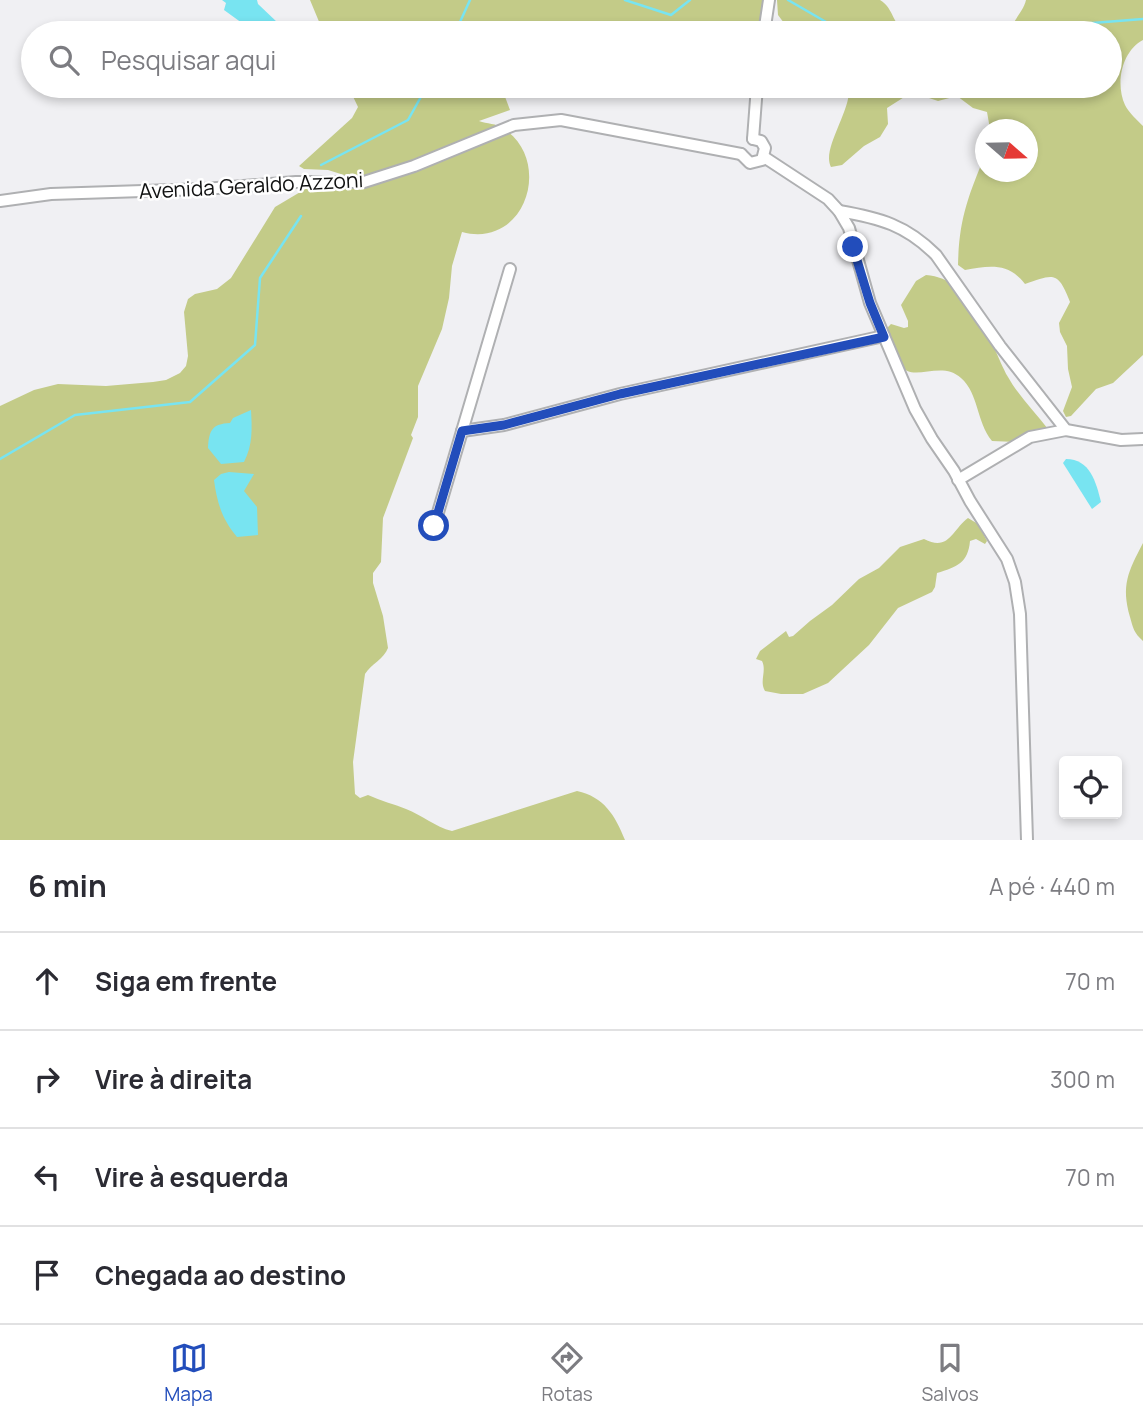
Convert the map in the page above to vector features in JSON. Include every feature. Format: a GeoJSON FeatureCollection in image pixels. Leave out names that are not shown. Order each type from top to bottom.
{"type":"FeatureCollection","features":[{"type":"Feature","properties":{"kind":"street"},"geometry":{"type":"LineString","coordinates":[[765,21],[769,0]]}},
{"type":"Feature","properties":{"kind":"street"},"geometry":{"type":"LineString","coordinates":[[753,139],[756,98]]}},
{"type":"Feature","properties":{"kind":"street","name":"Avenida Geraldo Azzoni"},"geometry":{"type":"LineString","coordinates":[[0,201],[51,194],[204,189],[296,182],[363,182],[414,166],[514,125],[538,121],[574,122],[741,154]]}},
{"type":"Feature","properties":{"kind":"street"},"geometry":{"type":"LineString","coordinates":[[753,139],[764,145],[764,157],[758,163],[750,163],[741,154],[745,142],[753,139]]}},
{"type":"Feature","properties":{"kind":"street"},"geometry":{"type":"LineString","coordinates":[[764,157],[828,199],[839,211],[849,228],[870,303],[915,409],[1007,559],[1019,603],[1027,840]]}},
{"type":"Feature","properties":{"kind":"street"},"geometry":{"type":"LineString","coordinates":[[839,211],[864,215],[899,226],[924,243],[936,255],[1000,346],[1066,430]]}},
{"type":"Feature","properties":{"kind":"street"},"geometry":{"type":"LineString","coordinates":[[434,526],[510,269]]}},
{"type":"Feature","properties":{"kind":"street"},"geometry":{"type":"LineString","coordinates":[[462,431],[504,425],[620,394],[884,337]]}},
{"type":"Feature","properties":{"kind":"street"},"geometry":{"type":"LineString","coordinates":[[958,480],[1030,437],[1066,430],[1121,440],[1143,439]]}},
{"type":"Feature","properties":{"kind":"green space"},"geometry":{"type":"Polygon","coordinates":[[[310,0],[766,0],[762,21],[319,21],[310,0]]]}},
{"type":"Feature","properties":{"kind":"green space"},"geometry":{"type":"Polygon","coordinates":[[[777,0],[880,0],[896,21],[782,21],[778,15],[777,0]]]}},
{"type":"Feature","properties":{"kind":"green space"},"geometry":{"type":"Polygon","coordinates":[[[1026,0],[1143,0],[1143,40],[1130,52],[1122,68],[1122,21],[1015,21],[1026,0]]]}},
{"type":"Feature","properties":{"kind":"green space"},"geometry":{"type":"Polygon","coordinates":[[[1122,96],[1127,108],[1143,126],[1143,355],[1113,383],[1096,389],[1071,416],[1066,417],[1063,411],[1072,387],[1067,346],[1059,323],[1070,302],[1062,285],[1058,280],[1049,277],[1025,284],[1012,272],[998,267],[965,270],[958,265],[960,234],[975,180],[1038,182],[1038,119],[988,119],[987,112],[973,108],[960,98],[1122,96]]]}},
{"type":"Feature","properties":{"kind":"green space"},"geometry":{"type":"Polygon","coordinates":[[[354,98],[506,98],[510,110],[479,121],[501,127],[519,143],[527,161],[529,180],[525,199],[516,215],[502,228],[484,234],[462,232],[452,266],[442,329],[418,386],[418,417],[411,435],[413,438],[383,518],[381,562],[373,573],[373,583],[383,616],[388,648],[365,674],[353,762],[355,794],[360,798],[368,795],[401,807],[452,831],[577,791],[594,798],[607,808],[625,840],[0,840],[0,406],[34,390],[58,384],[106,386],[153,382],[166,380],[180,373],[186,366],[188,356],[184,312],[188,299],[195,294],[217,289],[231,278],[275,207],[307,188],[344,179],[344,175],[328,170],[304,169],[299,166],[352,118],[358,107],[354,98]]]}},
{"type":"Feature","properties":{"kind":"green space"},"geometry":{"type":"Polygon","coordinates":[[[848,98],[903,98],[887,108],[888,124],[880,137],[864,146],[842,165],[831,167],[829,159],[848,98]]]}},
{"type":"Feature","properties":{"kind":"green space"},"geometry":{"type":"Polygon","coordinates":[[[926,275],[943,279],[968,299],[1012,384],[1048,429],[1016,442],[992,441],[971,392],[961,378],[945,371],[912,372],[901,365],[886,329],[891,324],[908,327],[901,305],[916,281],[926,275]]]}},
{"type":"Feature","properties":{"kind":"green space"},"geometry":{"type":"Polygon","coordinates":[[[968,518],[978,524],[987,541],[985,544],[976,539],[970,541],[967,554],[960,563],[937,573],[932,592],[898,608],[869,645],[828,683],[803,694],[765,691],[764,668],[762,661],[756,659],[760,651],[786,631],[789,637],[793,636],[859,579],[879,568],[900,547],[924,539],[939,543],[945,541],[968,518]]]}},
{"type":"Feature","properties":{"kind":"green space"},"geometry":{"type":"Polygon","coordinates":[[[1143,543],[1143,641],[1133,627],[1127,606],[1126,587],[1143,543]]]}},
{"type":"Feature","properties":{"kind":"water"},"geometry":{"type":"Polygon","coordinates":[[[222,0],[257,0],[276,21],[239,21],[224,10],[226,3],[222,0]]]}},
{"type":"Feature","properties":{"kind":"water"},"geometry":{"type":"Polygon","coordinates":[[[251,410],[252,430],[244,462],[221,464],[208,448],[211,432],[215,427],[230,423],[233,418],[251,410]]]}},
{"type":"Feature","properties":{"kind":"water"},"geometry":{"type":"Polygon","coordinates":[[[1066,459],[1081,463],[1091,473],[1101,502],[1092,509],[1063,463],[1066,459]]]}},
{"type":"Feature","properties":{"kind":"water"},"geometry":{"type":"Polygon","coordinates":[[[229,472],[254,474],[244,491],[257,507],[258,535],[237,537],[224,517],[214,480],[229,472]]]}},
{"type":"Feature","properties":{"kind":"waterway"},"geometry":{"type":"LineString","coordinates":[[460,21],[470,0]]}},
{"type":"Feature","properties":{"kind":"waterway"},"geometry":{"type":"LineString","coordinates":[[625,0],[671,15],[690,0]]}},
{"type":"Feature","properties":{"kind":"waterway"},"geometry":{"type":"LineString","coordinates":[[788,0],[824,21]]}},
{"type":"Feature","properties":{"kind":"waterway"},"geometry":{"type":"LineString","coordinates":[[1118,21],[1143,19]]}},
{"type":"Feature","properties":{"kind":"waterway"},"geometry":{"type":"LineString","coordinates":[[321,165],[408,120],[420,98]]}},
{"type":"Feature","properties":{"kind":"waterway"},"geometry":{"type":"LineString","coordinates":[[0,459],[75,415],[190,402],[255,345],[260,278],[301,216]]}},
{"type":"Feature","properties":{"kind":"route"},"geometry":{"type":"LineString","coordinates":[[434,526],[462,431],[504,425],[620,394],[884,337],[870,303],[853,247]]}}]}
